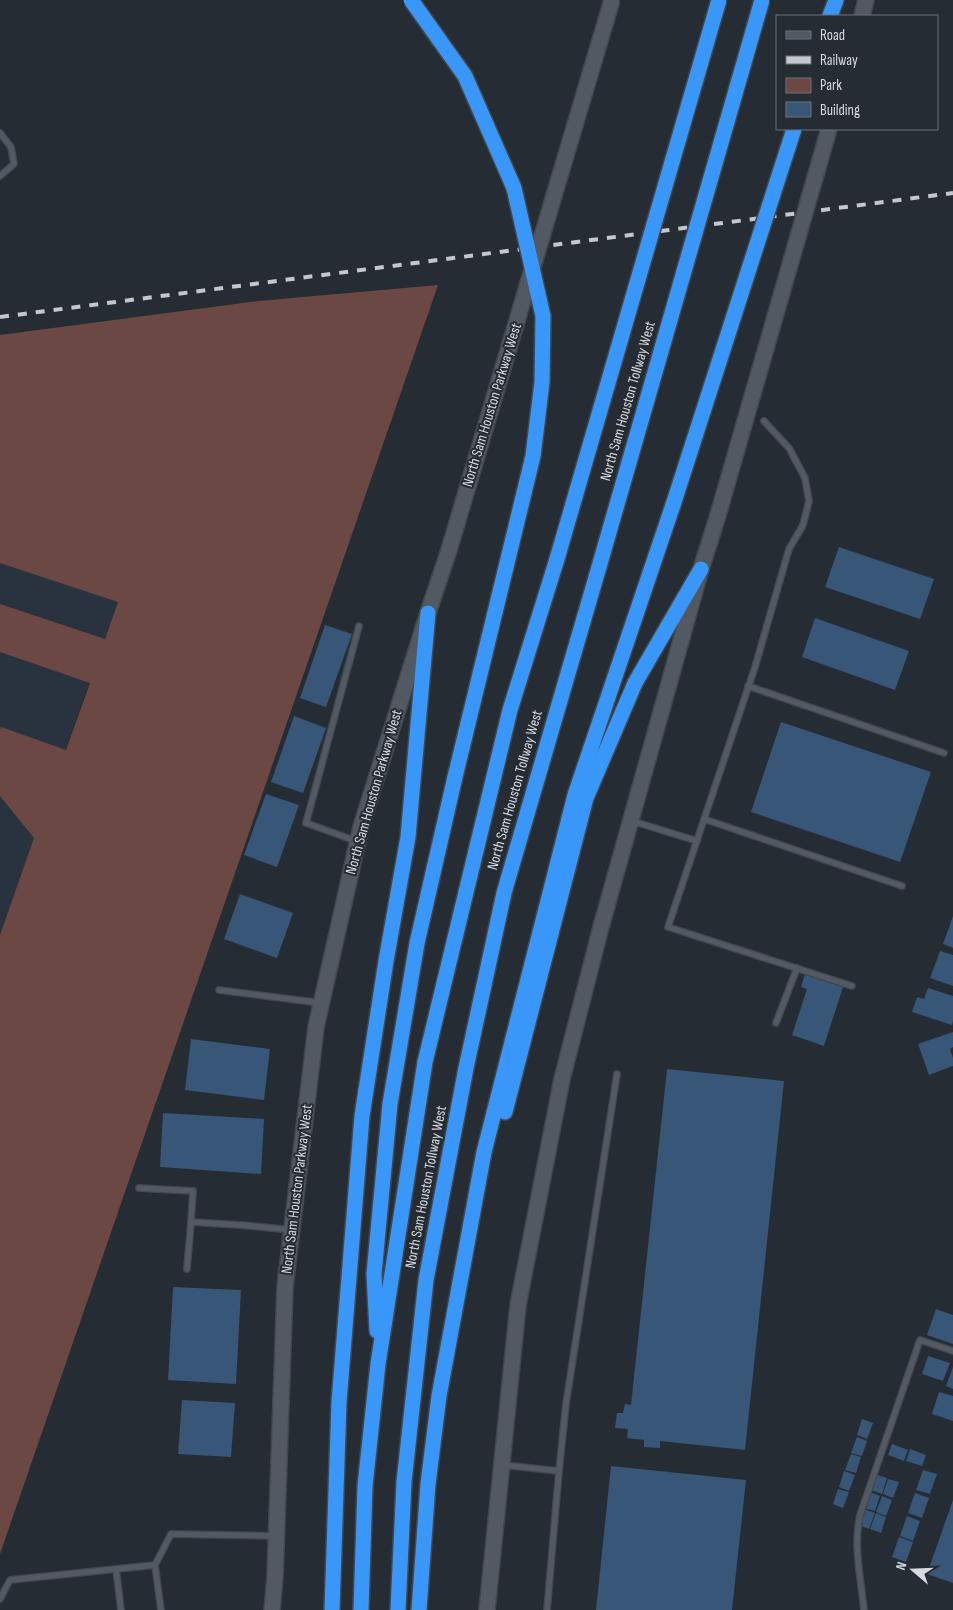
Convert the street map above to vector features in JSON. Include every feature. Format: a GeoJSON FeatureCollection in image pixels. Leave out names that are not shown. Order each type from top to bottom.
{"type":"FeatureCollection","features":[{"type":"Feature","properties":{"kind":"highway"},"geometry":{"type":"LineString","coordinates":[[378,1364],[374,1274],[390,1104],[417,943],[455,777],[498,607],[532,456],[542,382],[542,316],[514,188],[465,76],[411,0]]}},
{"type":"Feature","properties":{"kind":"highway","name":"North Sam Houston Tollway West"},"geometry":{"type":"LineString","coordinates":[[361,1610],[365,1486],[378,1364],[426,1062],[510,710],[557,559],[719,0]]}},
{"type":"Feature","properties":{"kind":"highway","name":"North Sam Houston Tollway West"},"geometry":{"type":"LineString","coordinates":[[398,1610],[404,1482],[426,1280],[464,1078],[504,893],[762,0]]}},
{"type":"Feature","properties":{"kind":"highway"},"geometry":{"type":"LineString","coordinates":[[830,15],[836,0]]}},
{"type":"Feature","properties":{"kind":"highway"},"geometry":{"type":"LineString","coordinates":[[419,1610],[428,1484],[439,1396],[484,1152],[575,795],[674,502],[794,130]]}},
{"type":"Feature","properties":{"kind":"highway"},"geometry":{"type":"LineString","coordinates":[[458,1293],[586,798],[635,683],[701,569]]}},
{"type":"Feature","properties":{"kind":"highway"},"geometry":{"type":"LineString","coordinates":[[332,1610],[338,1402],[362,1116],[386,961],[408,837],[428,613]]}},
{"type":"Feature","properties":{"kind":"main road","name":"North Sam Houston Parkway West"},"geometry":{"type":"LineString","coordinates":[[272,1610],[277,1536],[285,1287],[316,1027],[321,1003],[358,842],[449,550],[612,0]]}},
{"type":"Feature","properties":{"kind":"main road"},"geometry":{"type":"LineString","coordinates":[[862,15],[866,0]]}},
{"type":"Feature","properties":{"kind":"main road"},"geometry":{"type":"LineString","coordinates":[[487,1610],[518,1305],[562,1079],[601,927],[701,569],[829,130]]}},
{"type":"Feature","properties":{"kind":"lane"},"geometry":{"type":"LineString","coordinates":[[0,132],[11,147],[14,164],[0,176]]}},
{"type":"Feature","properties":{"kind":"lane"},"geometry":{"type":"LineString","coordinates":[[764,421],[789,448],[805,478],[809,501],[803,526],[789,550],[748,686],[668,926],[852,986]]}},
{"type":"Feature","properties":{"kind":"lane"},"geometry":{"type":"LineString","coordinates":[[358,842],[306,823],[359,626]]}},
{"type":"Feature","properties":{"kind":"lane"},"geometry":{"type":"LineString","coordinates":[[748,686],[944,753]]}},
{"type":"Feature","properties":{"kind":"lane"},"geometry":{"type":"LineString","coordinates":[[704,819],[902,886]]}},
{"type":"Feature","properties":{"kind":"lane"},"geometry":{"type":"LineString","coordinates":[[631,820],[697,841]]}},
{"type":"Feature","properties":{"kind":"lane"},"geometry":{"type":"LineString","coordinates":[[776,1023],[796,968]]}},
{"type":"Feature","properties":{"kind":"lane"},"geometry":{"type":"LineString","coordinates":[[219,990],[321,1003]]}},
{"type":"Feature","properties":{"kind":"lane"},"geometry":{"type":"LineString","coordinates":[[547,1610],[566,1404],[617,1074]]}},
{"type":"Feature","properties":{"kind":"lane"},"geometry":{"type":"LineString","coordinates":[[139,1188],[193,1191],[187,1269]]}},
{"type":"Feature","properties":{"kind":"lane"},"geometry":{"type":"LineString","coordinates":[[191,1222],[292,1230]]}},
{"type":"Feature","properties":{"kind":"lane"},"geometry":{"type":"LineString","coordinates":[[864,1610],[857,1542],[857,1527],[863,1506],[920,1340],[953,1350]]}},
{"type":"Feature","properties":{"kind":"lane"},"geometry":{"type":"LineString","coordinates":[[501,1465],[559,1471]]}},
{"type":"Feature","properties":{"kind":"lane"},"geometry":{"type":"LineString","coordinates":[[161,1610],[156,1565],[171,1534],[277,1536]]}},
{"type":"Feature","properties":{"kind":"lane"},"geometry":{"type":"LineString","coordinates":[[0,1599],[10,1580],[156,1565]]}},
{"type":"Feature","properties":{"kind":"lane"},"geometry":{"type":"LineString","coordinates":[[116,1569],[121,1610]]}},
{"type":"Feature","properties":{"kind":"shaded area"},"geometry":{"type":"Polygon","coordinates":[[[0,563],[118,601],[0,935],[0,563]]]}},
{"type":"Feature","properties":{"kind":"green space"},"geometry":{"type":"Polygon","coordinates":[[[438,285],[0,1554],[0,935],[34,838],[0,796],[0,730],[1,727],[66,750],[90,683],[0,652],[0,604],[105,639],[118,602],[0,563],[0,335],[258,301],[438,285]]]}},
{"type":"Feature","properties":{"kind":"building"},"geometry":{"type":"Polygon","coordinates":[[[839,547],[934,579],[920,619],[825,587],[839,547]]]}},
{"type":"Feature","properties":{"kind":"building"},"geometry":{"type":"Polygon","coordinates":[[[815,618],[909,651],[895,690],[802,657],[815,618]]]}},
{"type":"Feature","properties":{"kind":"building"},"geometry":{"type":"Polygon","coordinates":[[[325,625],[352,634],[326,707],[300,698],[325,625]]]}},
{"type":"Feature","properties":{"kind":"building"},"geometry":{"type":"Polygon","coordinates":[[[294,716],[326,728],[303,793],[271,782],[294,716]]]}},
{"type":"Feature","properties":{"kind":"building"},"geometry":{"type":"Polygon","coordinates":[[[781,722],[931,772],[900,862],[751,812],[781,722]]]}},
{"type":"Feature","properties":{"kind":"building"},"geometry":{"type":"Polygon","coordinates":[[[266,794],[299,805],[277,867],[244,855],[266,794]]]}},
{"type":"Feature","properties":{"kind":"building"},"geometry":{"type":"Polygon","coordinates":[[[240,894],[293,913],[277,958],[224,939],[240,894]]]}},
{"type":"Feature","properties":{"kind":"building"},"geometry":{"type":"Polygon","coordinates":[[[953,916],[953,948],[943,944],[953,916]]]}},
{"type":"Feature","properties":{"kind":"building"},"geometry":{"type":"Polygon","coordinates":[[[940,951],[953,955],[953,986],[930,978],[940,951]]]}},
{"type":"Feature","properties":{"kind":"building"},"geometry":{"type":"Polygon","coordinates":[[[805,974],[843,987],[824,1046],[792,1035],[807,989],[801,987],[805,974]]]}},
{"type":"Feature","properties":{"kind":"building"},"geometry":{"type":"Polygon","coordinates":[[[928,988],[953,996],[952,1025],[912,1012],[917,997],[924,999],[928,988]]]}},
{"type":"Feature","properties":{"kind":"building"},"geometry":{"type":"Polygon","coordinates":[[[953,1032],[953,1047],[950,1049],[953,1066],[929,1075],[918,1044],[953,1032]]]}},
{"type":"Feature","properties":{"kind":"building"},"geometry":{"type":"Polygon","coordinates":[[[191,1039],[270,1049],[264,1100],[185,1090],[191,1039]]]}},
{"type":"Feature","properties":{"kind":"building"},"geometry":{"type":"Polygon","coordinates":[[[667,1069],[784,1081],[745,1450],[660,1441],[660,1448],[644,1447],[644,1440],[627,1438],[628,1429],[615,1428],[617,1413],[623,1413],[625,1404],[631,1405],[667,1069]]]}},
{"type":"Feature","properties":{"kind":"building"},"geometry":{"type":"Polygon","coordinates":[[[163,1113],[264,1119],[261,1174],[160,1167],[163,1113]]]}},
{"type":"Feature","properties":{"kind":"building"},"geometry":{"type":"Polygon","coordinates":[[[173,1287],[241,1290],[236,1384],[168,1380],[173,1287]]]}},
{"type":"Feature","properties":{"kind":"building"},"geometry":{"type":"Polygon","coordinates":[[[936,1309],[953,1315],[953,1344],[927,1335],[936,1309]]]}},
{"type":"Feature","properties":{"kind":"building"},"geometry":{"type":"Polygon","coordinates":[[[928,1356],[950,1363],[943,1381],[922,1374],[928,1356]]]}},
{"type":"Feature","properties":{"kind":"building"},"geometry":{"type":"Polygon","coordinates":[[[953,1367],[953,1389],[946,1386],[953,1367]]]}},
{"type":"Feature","properties":{"kind":"building"},"geometry":{"type":"Polygon","coordinates":[[[939,1392],[953,1396],[953,1421],[932,1414],[939,1392]]]}},
{"type":"Feature","properties":{"kind":"building"},"geometry":{"type":"Polygon","coordinates":[[[182,1400],[235,1403],[231,1457],[178,1454],[182,1400]]]}},
{"type":"Feature","properties":{"kind":"building"},"geometry":{"type":"Polygon","coordinates":[[[862,1419],[873,1423],[867,1439],[857,1435],[862,1419]]]}},
{"type":"Feature","properties":{"kind":"building"},"geometry":{"type":"Polygon","coordinates":[[[857,1437],[867,1441],[862,1456],[851,1453],[857,1437]]]}},
{"type":"Feature","properties":{"kind":"building"},"geometry":{"type":"Polygon","coordinates":[[[892,1444],[908,1450],[904,1461],[888,1455],[892,1444]]]}},
{"type":"Feature","properties":{"kind":"building"},"geometry":{"type":"Polygon","coordinates":[[[910,1449],[926,1455],[922,1466],[906,1461],[910,1449]]]}},
{"type":"Feature","properties":{"kind":"building"},"geometry":{"type":"Polygon","coordinates":[[[851,1454],[861,1457],[856,1473],[845,1470],[851,1454]]]}},
{"type":"Feature","properties":{"kind":"building"},"geometry":{"type":"Polygon","coordinates":[[[611,1466],[746,1480],[732,1610],[596,1610],[611,1466]]]}},
{"type":"Feature","properties":{"kind":"building"},"geometry":{"type":"Polygon","coordinates":[[[923,1470],[937,1474],[930,1494],[916,1490],[923,1470]]]}},
{"type":"Feature","properties":{"kind":"building"},"geometry":{"type":"Polygon","coordinates":[[[844,1471],[855,1475],[849,1491],[839,1487],[844,1471]]]}},
{"type":"Feature","properties":{"kind":"building"},"geometry":{"type":"Polygon","coordinates":[[[877,1475],[887,1478],[882,1494],[871,1490],[877,1475]]]}},
{"type":"Feature","properties":{"kind":"building"},"geometry":{"type":"Polygon","coordinates":[[[888,1479],[899,1482],[893,1498],[883,1494],[888,1479]]]}},
{"type":"Feature","properties":{"kind":"building"},"geometry":{"type":"Polygon","coordinates":[[[838,1489],[849,1492],[843,1508],[833,1504],[838,1489]]]}},
{"type":"Feature","properties":{"kind":"building"},"geometry":{"type":"Polygon","coordinates":[[[870,1492],[880,1496],[875,1511],[864,1508],[870,1492]]]}},
{"type":"Feature","properties":{"kind":"building"},"geometry":{"type":"Polygon","coordinates":[[[915,1493],[929,1498],[922,1518],[908,1513],[915,1493]]]}},
{"type":"Feature","properties":{"kind":"building"},"geometry":{"type":"Polygon","coordinates":[[[882,1496],[892,1500],[886,1516],[876,1512],[882,1496]]]}},
{"type":"Feature","properties":{"kind":"building"},"geometry":{"type":"Polygon","coordinates":[[[953,1500],[953,1583],[927,1574],[953,1500]]]}},
{"type":"Feature","properties":{"kind":"building"},"geometry":{"type":"Polygon","coordinates":[[[864,1509],[875,1513],[869,1529],[858,1525],[864,1509]]]}},
{"type":"Feature","properties":{"kind":"building"},"geometry":{"type":"Polygon","coordinates":[[[876,1513],[886,1517],[881,1533],[870,1529],[876,1513]]]}},
{"type":"Feature","properties":{"kind":"building"},"geometry":{"type":"Polygon","coordinates":[[[907,1516],[920,1521],[913,1541],[900,1536],[907,1516]]]}},
{"type":"Feature","properties":{"kind":"building"},"geometry":{"type":"Polygon","coordinates":[[[899,1537],[913,1542],[906,1562],[892,1557],[899,1537]]]}},
{"type":"Feature","properties":{"kind":"railway"},"geometry":{"type":"LineString","coordinates":[[0,317],[953,193]]}}]}
